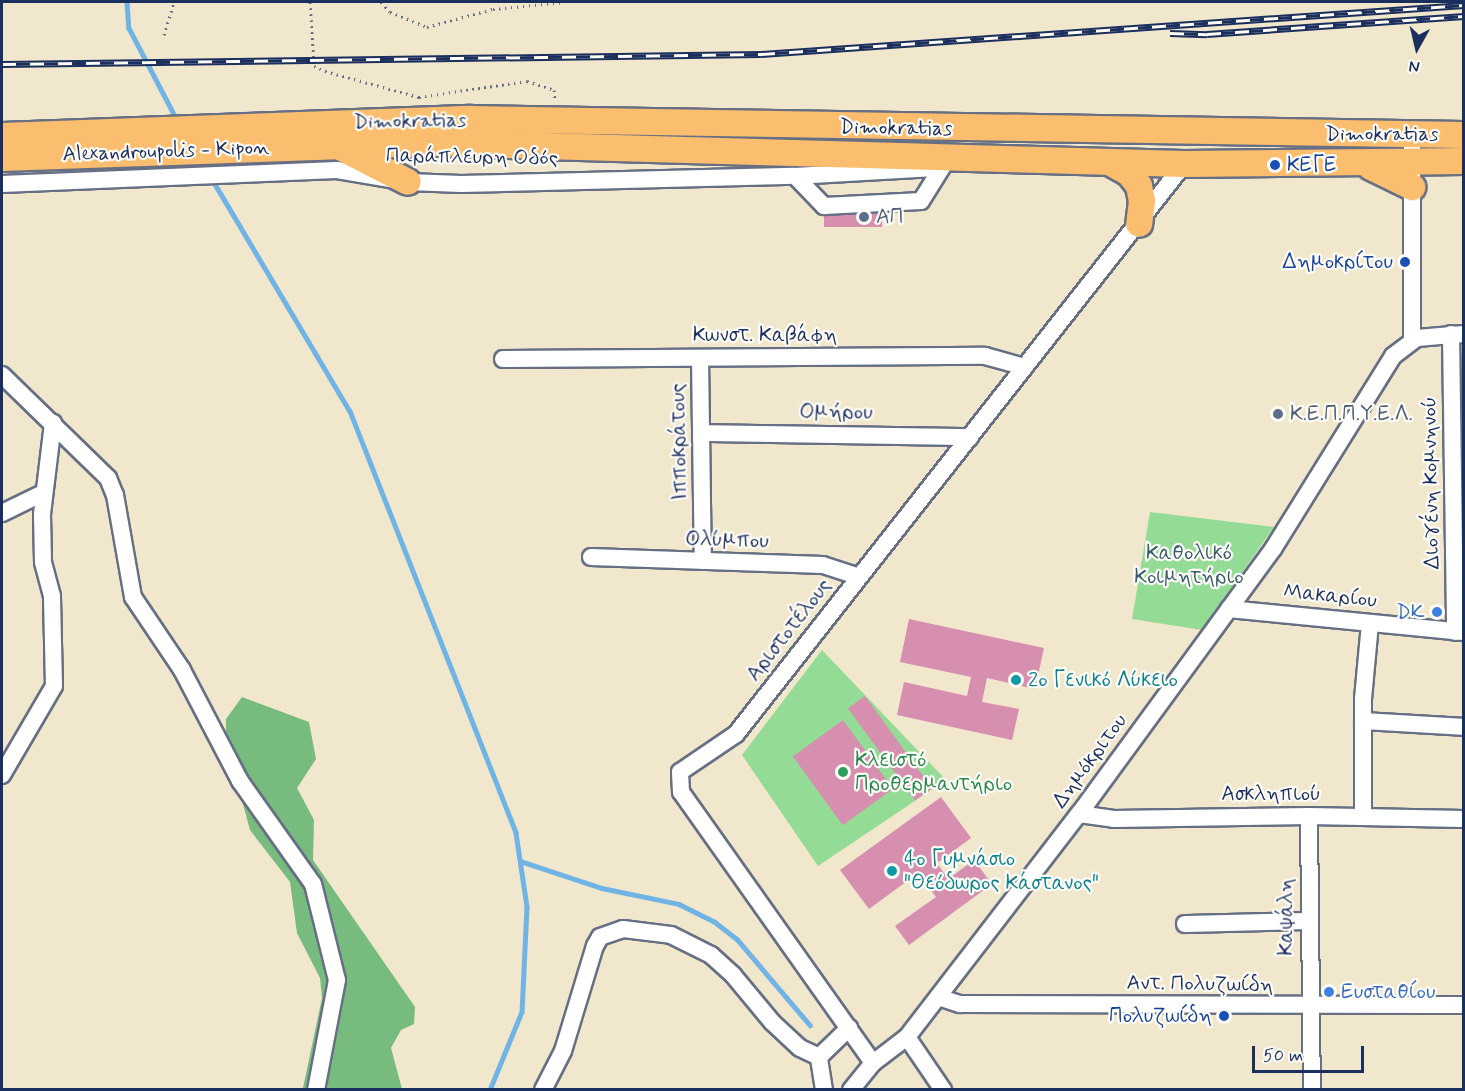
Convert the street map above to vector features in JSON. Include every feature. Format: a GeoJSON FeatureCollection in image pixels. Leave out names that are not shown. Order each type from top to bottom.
{"type":"FeatureCollection","features":[{"type":"Feature","properties":{"kind":"highway","name":"Dimokratias"},"geometry":{"type":"LineString","coordinates":[[331,138],[556,120],[1464,135]]}},
{"type":"Feature","properties":{"kind":"highway","name":"Alexandroupolis - Kipon"},"geometry":{"type":"LineString","coordinates":[[2,136],[29,145],[331,138]]}},
{"type":"Feature","properties":{"kind":"highway","name":"Dimokratias"},"geometry":{"type":"LineString","coordinates":[[331,138],[1184,164],[1359,164],[1412,175],[1464,161]]}},
{"type":"Feature","properties":{"kind":"highway"},"geometry":{"type":"LineString","coordinates":[[331,138],[408,182]]}},
{"type":"Feature","properties":{"kind":"highway","name":"Alexandroupolis - Kipon"},"geometry":{"type":"LineString","coordinates":[[2,158],[29,145]]}},
{"type":"Feature","properties":{"kind":"highway"},"geometry":{"type":"LineString","coordinates":[[942,167],[1008,159]]}},
{"type":"Feature","properties":{"kind":"highway"},"geometry":{"type":"LineString","coordinates":[[1108,162],[1129,173],[1139,186],[1143,201],[1138,224]]}},
{"type":"Feature","properties":{"kind":"street"},"geometry":{"type":"LineString","coordinates":[[1412,135],[1412,340],[1457,334]]}},
{"type":"Feature","properties":{"kind":"street","name":"Αριστοτέλους"},"geometry":{"type":"LineString","coordinates":[[873,1063],[681,792],[678,782],[680,772],[736,734],[1184,164]]}},
{"type":"Feature","properties":{"kind":"street"},"geometry":{"type":"LineString","coordinates":[[795,176],[824,206],[921,201],[942,167]]}},
{"type":"Feature","properties":{"kind":"street","name":"Παράπλευρη Οδός"},"geometry":{"type":"LineString","coordinates":[[2,184],[337,170],[408,182],[795,176],[942,167]]}},
{"type":"Feature","properties":{"kind":"street","name":"Διογένη Κομνηνού"},"geometry":{"type":"LineString","coordinates":[[1457,334],[1459,632]]}},
{"type":"Feature","properties":{"kind":"street","name":"Δημόκριτου"},"geometry":{"type":"LineString","coordinates":[[938,997],[1079,814],[1284,533],[1393,356],[1412,340]]}},
{"type":"Feature","properties":{"kind":"street","name":"Κωνστ. Καβάφη"},"geometry":{"type":"LineString","coordinates":[[503,359],[985,356],[1025,367]]}},
{"type":"Feature","properties":{"kind":"street","name":"Ιπποκράτους"},"geometry":{"type":"LineString","coordinates":[[700,358],[703,561]]}},
{"type":"Feature","properties":{"kind":"street"},"geometry":{"type":"LineString","coordinates":[[2,375],[108,478],[115,495],[133,597],[182,670],[240,781],[312,884],[337,980],[316,1089]]}},
{"type":"Feature","properties":{"kind":"street"},"geometry":{"type":"LineString","coordinates":[[2,775],[54,686],[52,596],[43,562],[43,493],[53,423]]}},
{"type":"Feature","properties":{"kind":"street","name":"Ομήρου"},"geometry":{"type":"LineString","coordinates":[[701,433],[970,437]]}},
{"type":"Feature","properties":{"kind":"street"},"geometry":{"type":"LineString","coordinates":[[2,513],[43,493]]}},
{"type":"Feature","properties":{"kind":"street","name":"Ολύμπου"},"geometry":{"type":"LineString","coordinates":[[591,557],[823,565],[860,577]]}},
{"type":"Feature","properties":{"kind":"street","name":"Μακαρίου"},"geometry":{"type":"LineString","coordinates":[[1229,609],[1459,632]]}},
{"type":"Feature","properties":{"kind":"street"},"geometry":{"type":"LineString","coordinates":[[1363,817],[1363,721],[1370,623]]}},
{"type":"Feature","properties":{"kind":"street"},"geometry":{"type":"LineString","coordinates":[[1363,721],[1464,727]]}},
{"type":"Feature","properties":{"kind":"street","name":"Ασκληπιού"},"geometry":{"type":"LineString","coordinates":[[1079,814],[1114,819],[1309,816],[1464,819]]}},
{"type":"Feature","properties":{"kind":"street","name":"Καψάλη"},"geometry":{"type":"LineString","coordinates":[[1309,816],[1309,1007],[1312,1089]]}},
{"type":"Feature","properties":{"kind":"street"},"geometry":{"type":"LineString","coordinates":[[1185,924],[1309,921]]}},
{"type":"Feature","properties":{"kind":"street"},"geometry":{"type":"LineString","coordinates":[[543,1089],[563,1051],[594,946],[600,937],[623,929],[672,935],[711,954],[772,1022],[800,1048],[819,1057]]}},
{"type":"Feature","properties":{"kind":"street"},"geometry":{"type":"LineString","coordinates":[[851,1089],[873,1063],[907,1037],[938,997]]}},
{"type":"Feature","properties":{"kind":"street","name":"Αντ. Πολυζωίδη"},"geometry":{"type":"LineString","coordinates":[[938,997],[960,1004],[1309,1007],[1464,1005]]}},
{"type":"Feature","properties":{"kind":"street"},"geometry":{"type":"LineString","coordinates":[[819,1057],[849,1028]]}},
{"type":"Feature","properties":{"kind":"street"},"geometry":{"type":"LineString","coordinates":[[907,1037],[943,1089]]}},
{"type":"Feature","properties":{"kind":"street"},"geometry":{"type":"LineString","coordinates":[[819,1057],[824,1089]]}},
{"type":"Feature","properties":{"kind":"path"},"geometry":{"type":"LineString","coordinates":[[164,35],[174,2]]}},
{"type":"Feature","properties":{"kind":"path"},"geometry":{"type":"LineString","coordinates":[[310,2],[314,66],[419,97],[527,81],[554,90],[556,120]]}},
{"type":"Feature","properties":{"kind":"path"},"geometry":{"type":"LineString","coordinates":[[381,2],[390,12],[427,27],[493,9],[565,2]]}},
{"type":"Feature","properties":{"kind":"green space","name":"Καθολικό Κοιμητήριο"},"geometry":{"type":"Polygon","coordinates":[[[1150,512],[1274,527],[1202,630],[1132,619],[1150,512]]]}},
{"type":"Feature","properties":{"kind":"green space"},"geometry":{"type":"Polygon","coordinates":[[[822,650],[946,780],[818,866],[742,755],[822,650]]]}},
{"type":"Feature","properties":{"kind":"green space"},"geometry":{"type":"Polygon","coordinates":[[[242,697],[309,722],[316,759],[297,788],[314,820],[313,860],[415,1007],[414,1024],[401,1030],[391,1048],[402,1089],[299,1089],[303,1088],[322,998],[320,978],[297,933],[290,882],[250,830],[226,741],[226,719],[242,697]]]}},
{"type":"Feature","properties":{"kind":"building"},"geometry":{"type":"Polygon","coordinates":[[[824,198],[882,198],[882,227],[824,227],[824,198]]]}},
{"type":"Feature","properties":{"kind":"building","name":"2ο Γενικό Λύκειο"},"geometry":{"type":"Polygon","coordinates":[[[909,619],[1044,648],[1035,689],[987,678],[982,702],[1019,709],[1012,740],[897,715],[904,682],[967,696],[971,677],[900,662],[909,619]]]}},
{"type":"Feature","properties":{"kind":"building"},"geometry":{"type":"Polygon","coordinates":[[[865,696],[932,788],[915,801],[848,708],[865,696]]]}},
{"type":"Feature","properties":{"kind":"building","name":"Κλειστό Προθερμαντήριο"},"geometry":{"type":"Polygon","coordinates":[[[843,720],[893,789],[843,825],[793,756],[843,720]]]}},
{"type":"Feature","properties":{"kind":"building","name":"4ο Γυμνάσιο \"Θεόδωρος Κάστανος\""},"geometry":{"type":"Polygon","coordinates":[[[941,797],[971,838],[937,863],[948,879],[974,860],[992,884],[909,945],[895,926],[936,897],[918,873],[869,909],[840,870],[941,797]]]}},
{"type":"Feature","properties":{"kind":"waterway"},"geometry":{"type":"LineString","coordinates":[[127,2],[129,28],[177,120]]}},
{"type":"Feature","properties":{"kind":"waterway"},"geometry":{"type":"LineString","coordinates":[[212,179],[350,411],[516,833],[527,907],[522,1012],[490,1090]]}},
{"type":"Feature","properties":{"kind":"waterway"},"geometry":{"type":"LineString","coordinates":[[520,861],[602,888],[679,904],[715,922],[737,939],[810,1025]]}},
{"type":"Feature","properties":{"kind":"railway"},"geometry":{"type":"LineString","coordinates":[[2,64],[761,54],[1464,5]]}},
{"type":"Feature","properties":{"kind":"railway"},"geometry":{"type":"LineString","coordinates":[[1170,33],[1207,34],[1464,16]]}},
{"type":"Feature","properties":{"kind":"place","name":"ΚΕΓΕ"},"geometry":{"type":"Point","coordinates":[1275,165]}},
{"type":"Feature","properties":{"kind":"place","name":"ΑΠ"},"geometry":{"type":"Point","coordinates":[864,217]}},
{"type":"Feature","properties":{"kind":"place","name":"Δημοκρίτου"},"geometry":{"type":"Point","coordinates":[1405,262]}},
{"type":"Feature","properties":{"kind":"place","name":"Κ.Ε.Π.Π.Υ.Ε.Λ."},"geometry":{"type":"Point","coordinates":[1278,414]}},
{"type":"Feature","properties":{"kind":"place","name":"DK"},"geometry":{"type":"Point","coordinates":[1437,612]}},
{"type":"Feature","properties":{"kind":"place","name":"2ο Γενικό Λύκειο"},"geometry":{"type":"Point","coordinates":[1016,680]}},
{"type":"Feature","properties":{"kind":"place","name":"Κλειστό Προθερμαντήριο"},"geometry":{"type":"Point","coordinates":[843,772]}},
{"type":"Feature","properties":{"kind":"place","name":"4ο Γυμνάσιο \"Θεόδωρος Κάστανος\""},"geometry":{"type":"Point","coordinates":[892,871]}},
{"type":"Feature","properties":{"kind":"place","name":"Ευσταθίου"},"geometry":{"type":"Point","coordinates":[1329,992]}},
{"type":"Feature","properties":{"kind":"place","name":"Πολυζωίδη"},"geometry":{"type":"Point","coordinates":[1224,1016]}}]}
